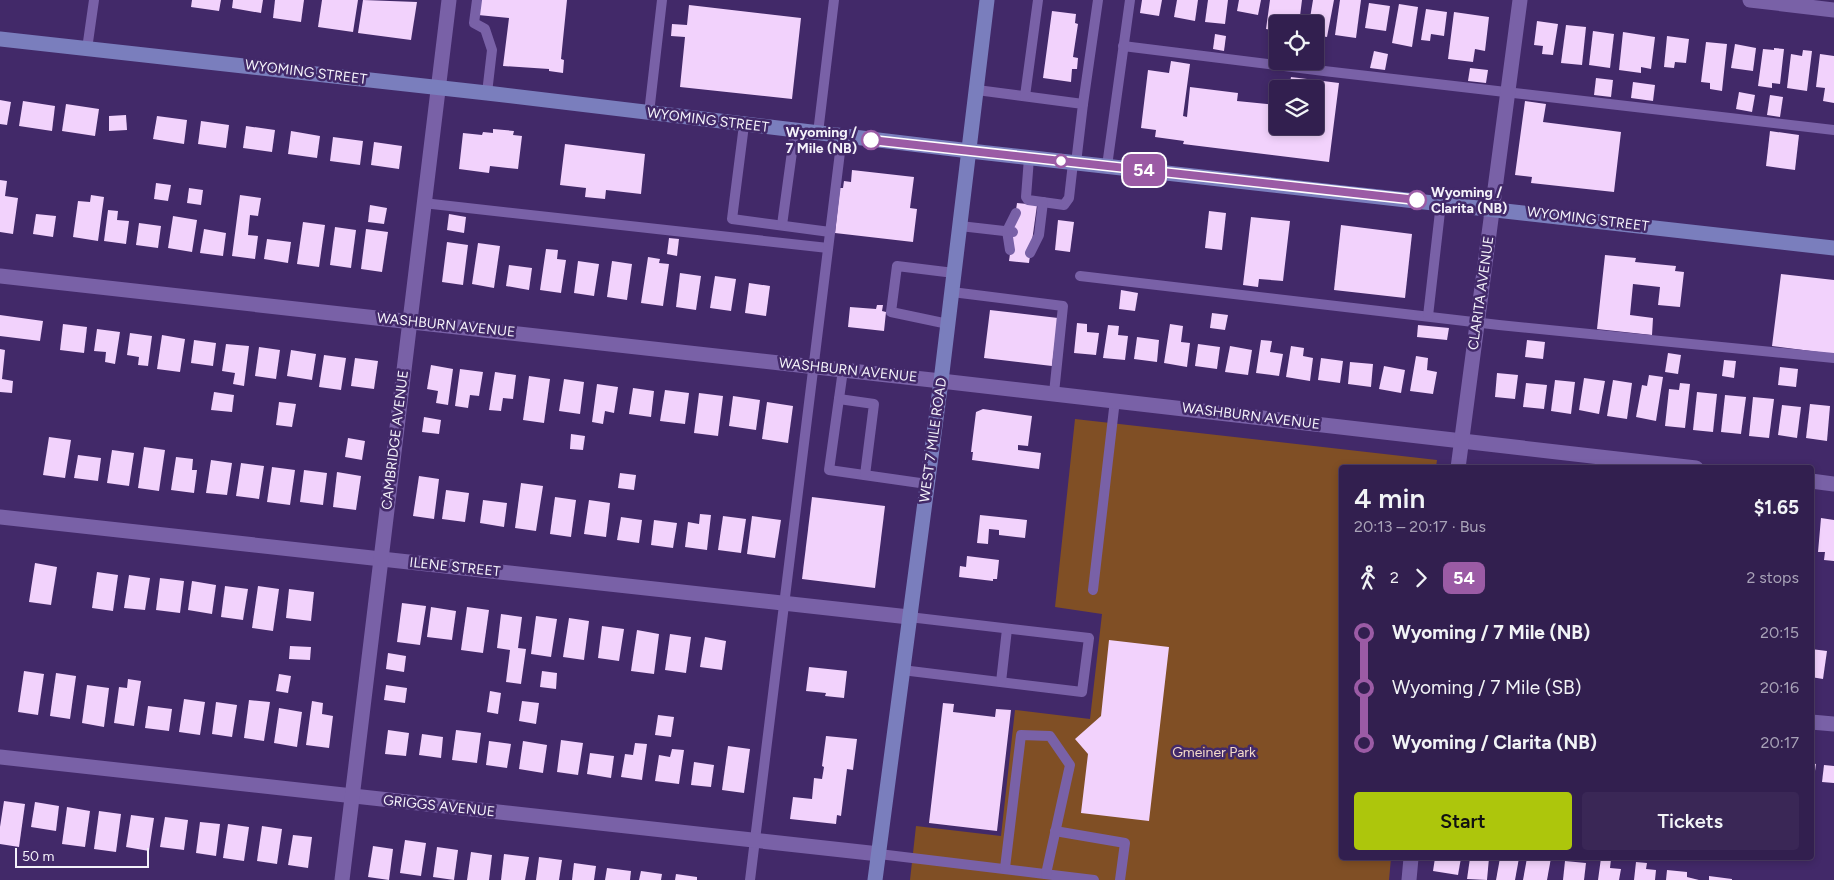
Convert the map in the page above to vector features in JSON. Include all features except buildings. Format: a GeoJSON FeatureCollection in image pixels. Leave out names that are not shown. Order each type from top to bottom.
{"type":"FeatureCollection","features":[{"type":"Feature","properties":{"kind":"street","name":"CAMBRIDGE AVENUE"},"geometry":{"type":"LineString","coordinates":[[342,880],[449,0]]}},
{"type":"Feature","properties":{"kind":"street","name":"WEST 7 MILE ROAD"},"geometry":{"type":"LineString","coordinates":[[875,880],[941,380],[987,0]]}},
{"type":"Feature","properties":{"kind":"street","name":"CLARITA AVENUE"},"geometry":{"type":"LineString","coordinates":[[1458,465],[1520,0]]}},
{"type":"Feature","properties":{"kind":"street"},"geometry":{"type":"LineString","coordinates":[[1750,0],[1834,10]]}},
{"type":"Feature","properties":{"kind":"street","name":"WYOMING STREET"},"geometry":{"type":"LineString","coordinates":[[0,39],[487,93],[1029,158],[1492,208],[1834,248]]}},
{"type":"Feature","properties":{"kind":"street","name":"WASHBURN AVENUE"},"geometry":{"type":"LineString","coordinates":[[0,276],[941,380],[1671,465]]}},
{"type":"Feature","properties":{"kind":"street"},"geometry":{"type":"LineString","coordinates":[[1814,481],[1834,484]]}},
{"type":"Feature","properties":{"kind":"street","name":"ILENE STREET"},"geometry":{"type":"LineString","coordinates":[[0,517],[909,618]]}},
{"type":"Feature","properties":{"kind":"street"},"geometry":{"type":"LineString","coordinates":[[1814,722],[1834,724]]}},
{"type":"Feature","properties":{"kind":"street","name":"GRIGGS AVENUE"},"geometry":{"type":"LineString","coordinates":[[0,757],[879,854]]}},
{"type":"Feature","properties":{"kind":"street"},"geometry":{"type":"LineString","coordinates":[[1409,880],[1411,860]]}},
{"type":"Feature","properties":{"kind":"lane"},"geometry":{"type":"LineString","coordinates":[[87,48],[94,0]]}},
{"type":"Feature","properties":{"kind":"lane"},"geometry":{"type":"LineString","coordinates":[[477,0],[474,23],[485,29],[492,50],[487,93]]}},
{"type":"Feature","properties":{"kind":"lane"},"geometry":{"type":"LineString","coordinates":[[649,113],[662,0]]}},
{"type":"Feature","properties":{"kind":"lane"},"geometry":{"type":"LineString","coordinates":[[818,133],[834,0]]}},
{"type":"Feature","properties":{"kind":"lane"},"geometry":{"type":"LineString","coordinates":[[1025,96],[1038,0]]}},
{"type":"Feature","properties":{"kind":"lane"},"geometry":{"type":"LineString","coordinates":[[1029,158],[1025,194],[1028,200],[1064,205],[1067,203],[1098,0]]}},
{"type":"Feature","properties":{"kind":"lane"},"geometry":{"type":"LineString","coordinates":[[1107,166],[1130,0]]}},
{"type":"Feature","properties":{"kind":"lane"},"geometry":{"type":"LineString","coordinates":[[1123,46],[1508,93],[1834,130]]}},
{"type":"Feature","properties":{"kind":"lane"},"geometry":{"type":"LineString","coordinates":[[977,90],[1083,104]]}},
{"type":"Feature","properties":{"kind":"lane"},"geometry":{"type":"LineString","coordinates":[[744,125],[732,219],[830,232]]}},
{"type":"Feature","properties":{"kind":"lane"},"geometry":{"type":"LineString","coordinates":[[782,225],[795,130]]}},
{"type":"Feature","properties":{"kind":"lane"},"geometry":{"type":"LineString","coordinates":[[750,880],[812,366],[842,136]]}},
{"type":"Feature","properties":{"kind":"lane"},"geometry":{"type":"LineString","coordinates":[[1030,253],[1036,235],[1042,202]]}},
{"type":"Feature","properties":{"kind":"lane"},"geometry":{"type":"LineString","coordinates":[[424,203],[828,248]]}},
{"type":"Feature","properties":{"kind":"lane"},"geometry":{"type":"LineString","coordinates":[[1428,316],[1441,203]]}},
{"type":"Feature","properties":{"kind":"lane"},"geometry":{"type":"LineString","coordinates":[[1010,250],[1010,231],[1016,213]]}},
{"type":"Feature","properties":{"kind":"lane"},"geometry":{"type":"LineString","coordinates":[[1036,216],[1036,235]]}},
{"type":"Feature","properties":{"kind":"lane"},"geometry":{"type":"LineString","coordinates":[[960,226],[1010,231]]}},
{"type":"Feature","properties":{"kind":"lane"},"geometry":{"type":"LineString","coordinates":[[948,324],[891,312],[892,303],[897,266],[954,273]]}},
{"type":"Feature","properties":{"kind":"lane"},"geometry":{"type":"LineString","coordinates":[[1080,276],[1477,322],[1834,358]]}},
{"type":"Feature","properties":{"kind":"lane"},"geometry":{"type":"LineString","coordinates":[[952,292],[1063,306],[1054,394]]}},
{"type":"Feature","properties":{"kind":"lane"},"geometry":{"type":"LineString","coordinates":[[843,370],[829,470],[927,484]]}},
{"type":"Feature","properties":{"kind":"lane"},"geometry":{"type":"LineString","coordinates":[[839,399],[874,404],[865,475]]}},
{"type":"Feature","properties":{"kind":"lane"},"geometry":{"type":"LineString","coordinates":[[1093,590],[1115,400]]}},
{"type":"Feature","properties":{"kind":"lane"},"geometry":{"type":"LineString","coordinates":[[902,670],[1082,692],[1089,638],[909,618]]}},
{"type":"Feature","properties":{"kind":"lane"},"geometry":{"type":"LineString","coordinates":[[1001,682],[1007,629]]}},
{"type":"Feature","properties":{"kind":"lane"},"geometry":{"type":"LineString","coordinates":[[1005,868],[1021,735],[1050,736],[1070,764],[1046,874]]}},
{"type":"Feature","properties":{"kind":"lane"},"geometry":{"type":"LineString","coordinates":[[1055,831],[1125,843],[1120,880]]}},
{"type":"Feature","properties":{"kind":"lane"},"geometry":{"type":"LineString","coordinates":[[879,854],[1094,880]]}},
{"type":"Feature","properties":{"kind":"green space","name":"Gmeiner Park"},"geometry":{"type":"Polygon","coordinates":[[[1075,419],[1437,460],[1436,465],[1339,465],[1339,860],[1391,860],[1389,880],[910,880],[916,826],[1001,836],[1015,710],[1090,719],[1102,614],[1055,607],[1075,419]]]}},
{"type":"Feature","properties":{"kind":"bus line","name":"54"},"geometry":{"type":"LineString","coordinates":[[871,140],[1417,200]]}},
{"type":"Feature","properties":{"kind":"place","name":"Wyoming / 7 Mile (NB)"},"geometry":{"type":"Point","coordinates":[871,140]}},
{"type":"Feature","properties":{"kind":"place","name":"Wyoming / Clarita (NB)"},"geometry":{"type":"Point","coordinates":[1417,200]}}]}
